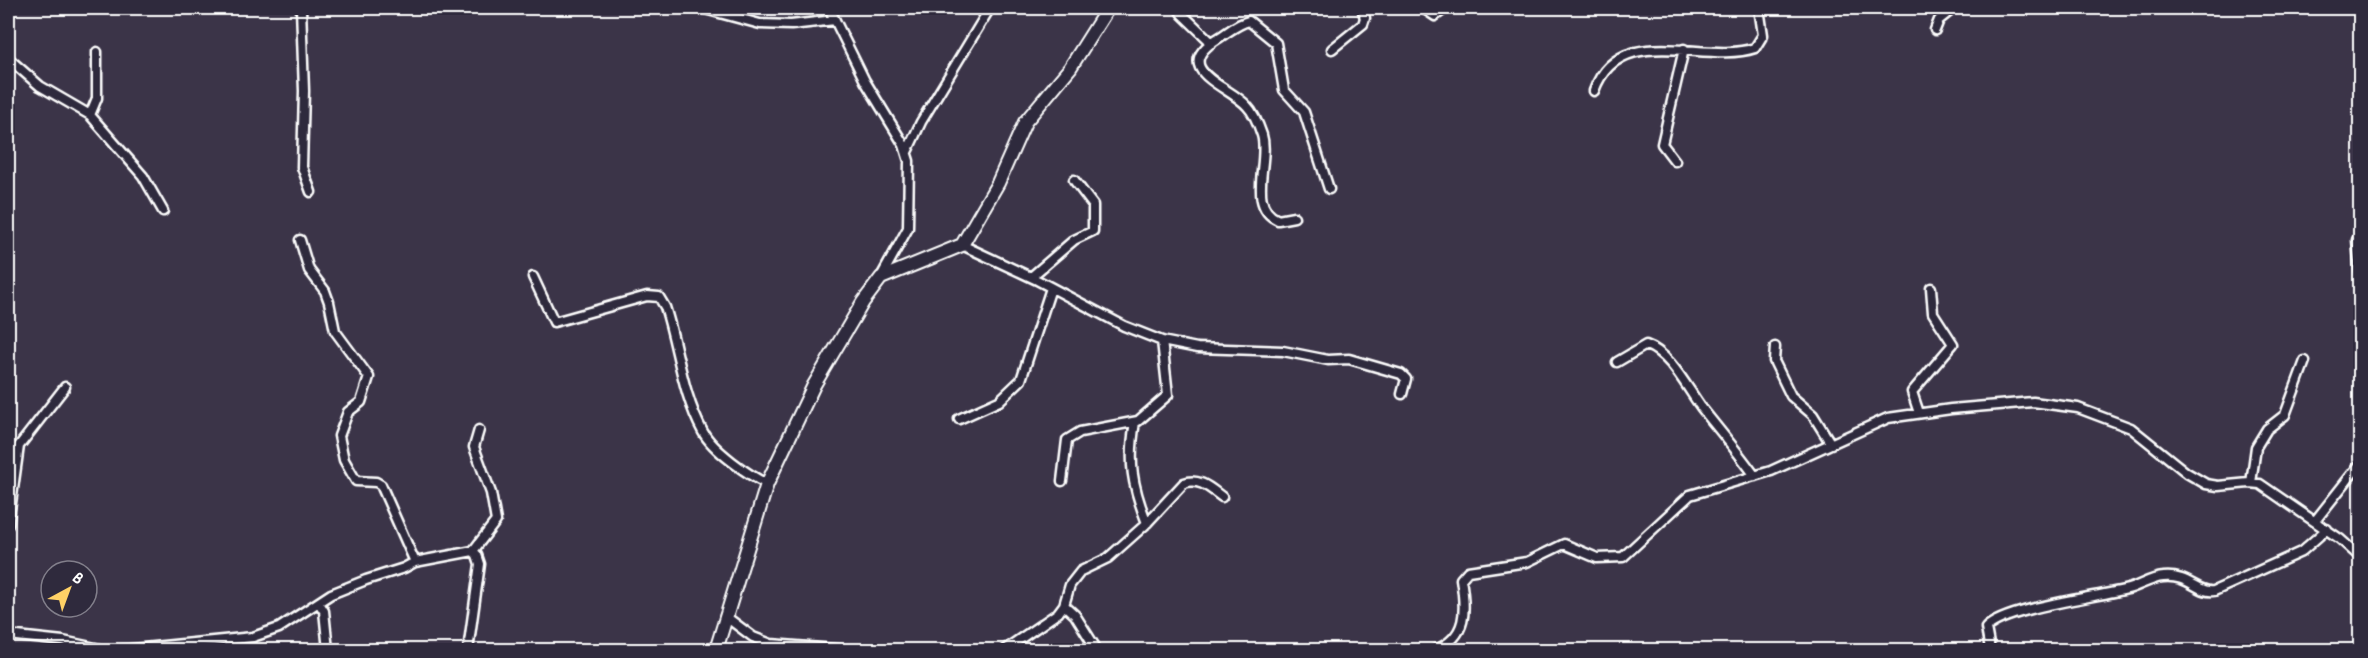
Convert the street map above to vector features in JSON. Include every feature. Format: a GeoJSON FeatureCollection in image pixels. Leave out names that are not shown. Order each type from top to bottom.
{"type":"FeatureCollection","features":[{"type":"Feature","properties":{"kind":"street"},"geometry":{"type":"LineString","coordinates":[[301,8],[304,91],[302,167],[311,192]]}},
{"type":"Feature","properties":{"kind":"street"},"geometry":{"type":"LineString","coordinates":[[701,8],[760,24],[791,25],[835,20]]}},
{"type":"Feature","properties":{"kind":"street"},"geometry":{"type":"LineString","coordinates":[[716,651],[767,484],[814,385],[862,302],[881,278],[908,228],[910,177],[907,152],[865,81],[829,8]]}},
{"type":"Feature","properties":{"kind":"street"},"geometry":{"type":"LineString","coordinates":[[907,152],[921,122],[990,8]]}},
{"type":"Feature","properties":{"kind":"street"},"geometry":{"type":"LineString","coordinates":[[881,278],[962,244],[998,183],[1025,122],[1070,68],[1108,8]]}},
{"type":"Feature","properties":{"kind":"street"},"geometry":{"type":"LineString","coordinates":[[1178,8],[1212,43]]}},
{"type":"Feature","properties":{"kind":"street"},"geometry":{"type":"LineString","coordinates":[[1332,49],[1364,24],[1362,8]]}},
{"type":"Feature","properties":{"kind":"street"},"geometry":{"type":"LineString","coordinates":[[1423,8],[1435,16],[1446,8]]}},
{"type":"Feature","properties":{"kind":"street"},"geometry":{"type":"LineString","coordinates":[[1594,91],[1603,71],[1614,61],[1644,51],[1684,49],[1741,52],[1755,48],[1763,35],[1759,8]]}},
{"type":"Feature","properties":{"kind":"street"},"geometry":{"type":"LineString","coordinates":[[1935,30],[1939,20],[1954,8]]}},
{"type":"Feature","properties":{"kind":"street"},"geometry":{"type":"LineString","coordinates":[[1294,217],[1278,220],[1267,212],[1260,184],[1264,158],[1262,135],[1248,107],[1218,87],[1202,71],[1199,59],[1202,50],[1249,21],[1276,43],[1284,90],[1304,111],[1329,189]]}},
{"type":"Feature","properties":{"kind":"street"},"geometry":{"type":"LineString","coordinates":[[1675,161],[1662,144],[1684,49]]}},
{"type":"Feature","properties":{"kind":"street"},"geometry":{"type":"LineString","coordinates":[[90,115],[97,98],[97,52]]}},
{"type":"Feature","properties":{"kind":"street"},"geometry":{"type":"LineString","coordinates":[[8,58],[40,86],[90,115],[143,176],[163,211]]}},
{"type":"Feature","properties":{"kind":"street"},"geometry":{"type":"LineString","coordinates":[[1031,277],[1074,240],[1093,231],[1093,205],[1074,180]]}},
{"type":"Feature","properties":{"kind":"street"},"geometry":{"type":"LineString","coordinates":[[300,240],[309,270],[325,291],[335,332],[369,377],[361,402],[346,415],[345,424],[339,436],[344,460],[356,481],[376,482],[381,485],[415,562]]}},
{"type":"Feature","properties":{"kind":"street"},"geometry":{"type":"LineString","coordinates":[[2357,240],[2361,273]]}},
{"type":"Feature","properties":{"kind":"street"},"geometry":{"type":"LineString","coordinates":[[962,244],[1124,326],[1162,341],[1197,348],[1283,351],[1328,360],[1349,359],[1401,374],[1406,379],[1402,394]]}},
{"type":"Feature","properties":{"kind":"street"},"geometry":{"type":"LineString","coordinates":[[533,277],[554,322],[647,296],[659,297],[665,307],[688,392],[703,434],[747,472],[767,484]]}},
{"type":"Feature","properties":{"kind":"street"},"geometry":{"type":"LineString","coordinates":[[959,419],[999,401],[1022,380],[1051,288]]}},
{"type":"Feature","properties":{"kind":"street"},"geometry":{"type":"LineString","coordinates":[[1919,413],[1912,392],[1953,344],[1934,313],[1931,288]]}},
{"type":"Feature","properties":{"kind":"street"},"geometry":{"type":"LineString","coordinates":[[1062,481],[1067,440],[1080,432],[1135,422],[1147,415],[1168,395],[1162,341]]}},
{"type":"Feature","properties":{"kind":"street"},"geometry":{"type":"LineString","coordinates":[[1617,362],[1646,345],[1653,349],[1683,379],[1700,406],[1755,476]]}},
{"type":"Feature","properties":{"kind":"street"},"geometry":{"type":"LineString","coordinates":[[1775,348],[1772,357],[1791,396],[1813,415],[1831,444]]}},
{"type":"Feature","properties":{"kind":"street"},"geometry":{"type":"LineString","coordinates":[[2251,483],[2256,447],[2264,433],[2284,415],[2305,361]]}},
{"type":"Feature","properties":{"kind":"street"},"geometry":{"type":"LineString","coordinates":[[8,525],[19,446],[65,387]]}},
{"type":"Feature","properties":{"kind":"street"},"geometry":{"type":"LineString","coordinates":[[1436,651],[1452,643],[1462,622],[1465,609],[1461,579],[1464,573],[1527,562],[1564,544],[1597,558],[1623,556],[1690,495],[1755,476],[1888,418],[1919,413],[2032,402],[2078,408],[2131,428],[2187,473],[2206,484],[2218,486],[2251,483],[2264,487],[2327,529],[2361,558]]}},
{"type":"Feature","properties":{"kind":"street"},"geometry":{"type":"LineString","coordinates":[[1135,422],[1130,467],[1135,495],[1147,523]]}},
{"type":"Feature","properties":{"kind":"street"},"geometry":{"type":"LineString","coordinates":[[123,651],[254,637],[279,628],[331,594],[415,562],[473,551],[496,521],[491,493],[474,447],[479,430]]}},
{"type":"Feature","properties":{"kind":"street"},"geometry":{"type":"LineString","coordinates":[[2315,521],[2361,464]]}},
{"type":"Feature","properties":{"kind":"street"},"geometry":{"type":"LineString","coordinates":[[1004,651],[1058,613],[1065,605],[1068,590],[1081,571],[1104,561],[1147,523],[1181,486],[1190,481],[1203,483],[1222,498]]}},
{"type":"Feature","properties":{"kind":"street"},"geometry":{"type":"LineString","coordinates":[[1990,651],[1986,628],[2016,613],[2131,588],[2163,577],[2188,579],[2205,592],[2214,591],[2301,552],[2327,529]]}},
{"type":"Feature","properties":{"kind":"street"},"geometry":{"type":"LineString","coordinates":[[468,651],[480,564],[473,551]]}},
{"type":"Feature","properties":{"kind":"street"},"geometry":{"type":"LineString","coordinates":[[319,603],[324,611],[328,651]]}},
{"type":"Feature","properties":{"kind":"street"},"geometry":{"type":"LineString","coordinates":[[1065,605],[1075,615],[1097,651]]}},
{"type":"Feature","properties":{"kind":"street"},"geometry":{"type":"LineString","coordinates":[[725,616],[753,637],[771,644],[848,651]]}},
{"type":"Feature","properties":{"kind":"street"},"geometry":{"type":"LineString","coordinates":[[8,635],[63,641],[105,651]]}}]}
